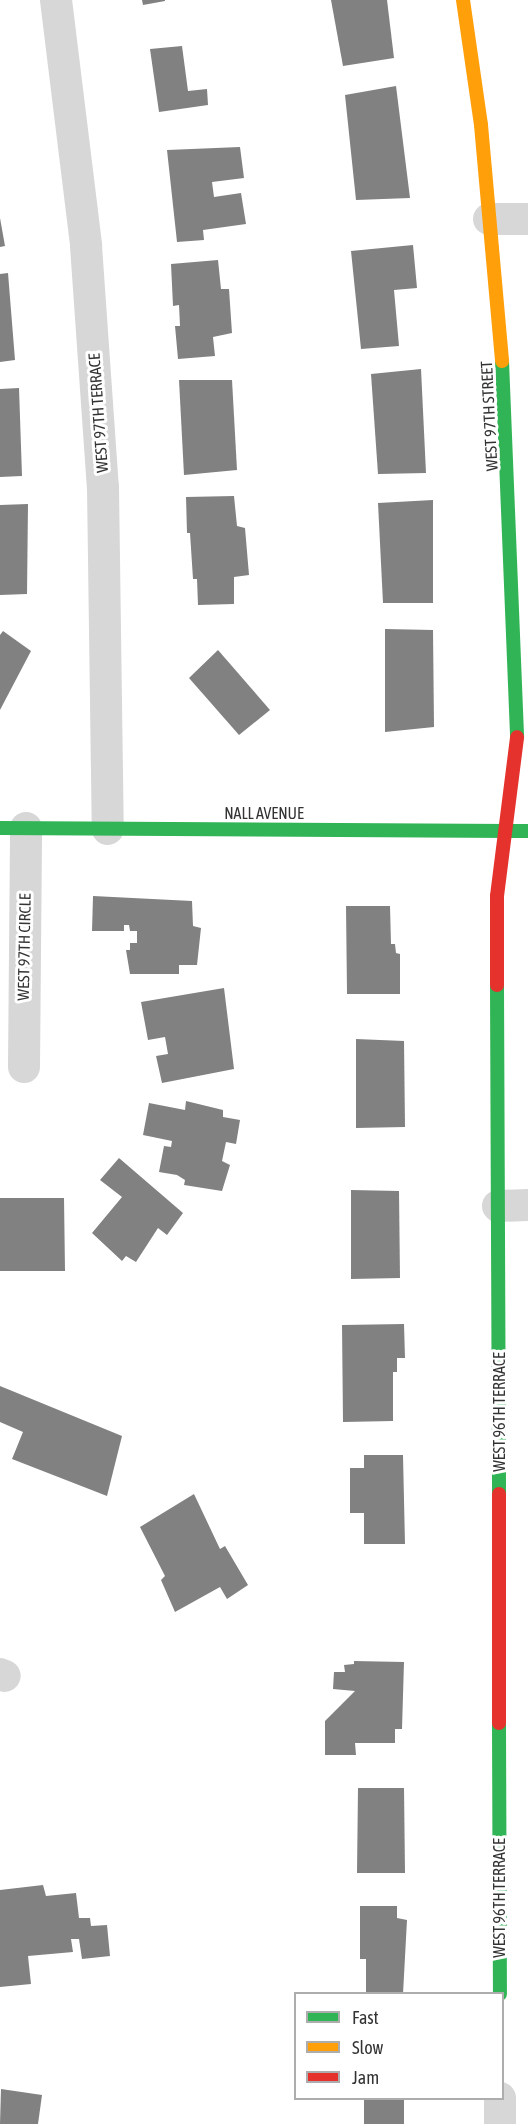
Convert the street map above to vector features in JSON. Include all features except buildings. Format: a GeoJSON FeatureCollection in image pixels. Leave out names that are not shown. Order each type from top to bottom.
{"type":"FeatureCollection","features":[{"type":"Feature","properties":{"kind":"street","name":"WEST 97TH TERRACE"},"geometry":{"type":"LineString","coordinates":[[56,0],[86,246],[103,487],[108,829]]}},
{"type":"Feature","properties":{"kind":"street","name":"WEST 97TH STREET"},"geometry":{"type":"LineString","coordinates":[[463,0],[489,219],[520,535],[517,755],[508,831]]}},
{"type":"Feature","properties":{"kind":"street"},"geometry":{"type":"LineString","coordinates":[[489,219],[528,219]]}},
{"type":"Feature","properties":{"kind":"street","name":"NALL AVENUE"},"geometry":{"type":"LineString","coordinates":[[13,828],[528,831]]}},
{"type":"Feature","properties":{"kind":"street","name":"WEST 97TH CIRCLE"},"geometry":{"type":"LineString","coordinates":[[13,828],[24,1067]]}},
{"type":"Feature","properties":{"kind":"street","name":"WEST 96TH TERRACE"},"geometry":{"type":"LineString","coordinates":[[500,1992],[513,1206],[497,896],[508,831]]}},
{"type":"Feature","properties":{"kind":"street"},"geometry":{"type":"LineString","coordinates":[[500,2100],[500,2124]]}},
{"type":"Feature","properties":{"kind":"traffic: fast"},"geometry":{"type":"LineString","coordinates":[[502,361],[517,737]]}},
{"type":"Feature","properties":{"kind":"traffic: fast"},"geometry":{"type":"LineString","coordinates":[[0,828],[528,831]]}},
{"type":"Feature","properties":{"kind":"traffic: fast"},"geometry":{"type":"LineString","coordinates":[[497,985],[499,1494]]}},
{"type":"Feature","properties":{"kind":"traffic: fast"},"geometry":{"type":"LineString","coordinates":[[499,1723],[500,1992]]}},
{"type":"Feature","properties":{"kind":"traffic: slow"},"geometry":{"type":"LineString","coordinates":[[463,0],[481,125],[502,361]]}},
{"type":"Feature","properties":{"kind":"traffic: jam"},"geometry":{"type":"LineString","coordinates":[[497,985],[497,896],[517,737]]}},
{"type":"Feature","properties":{"kind":"traffic: jam"},"geometry":{"type":"LineString","coordinates":[[499,1494],[499,1723]]}}]}
